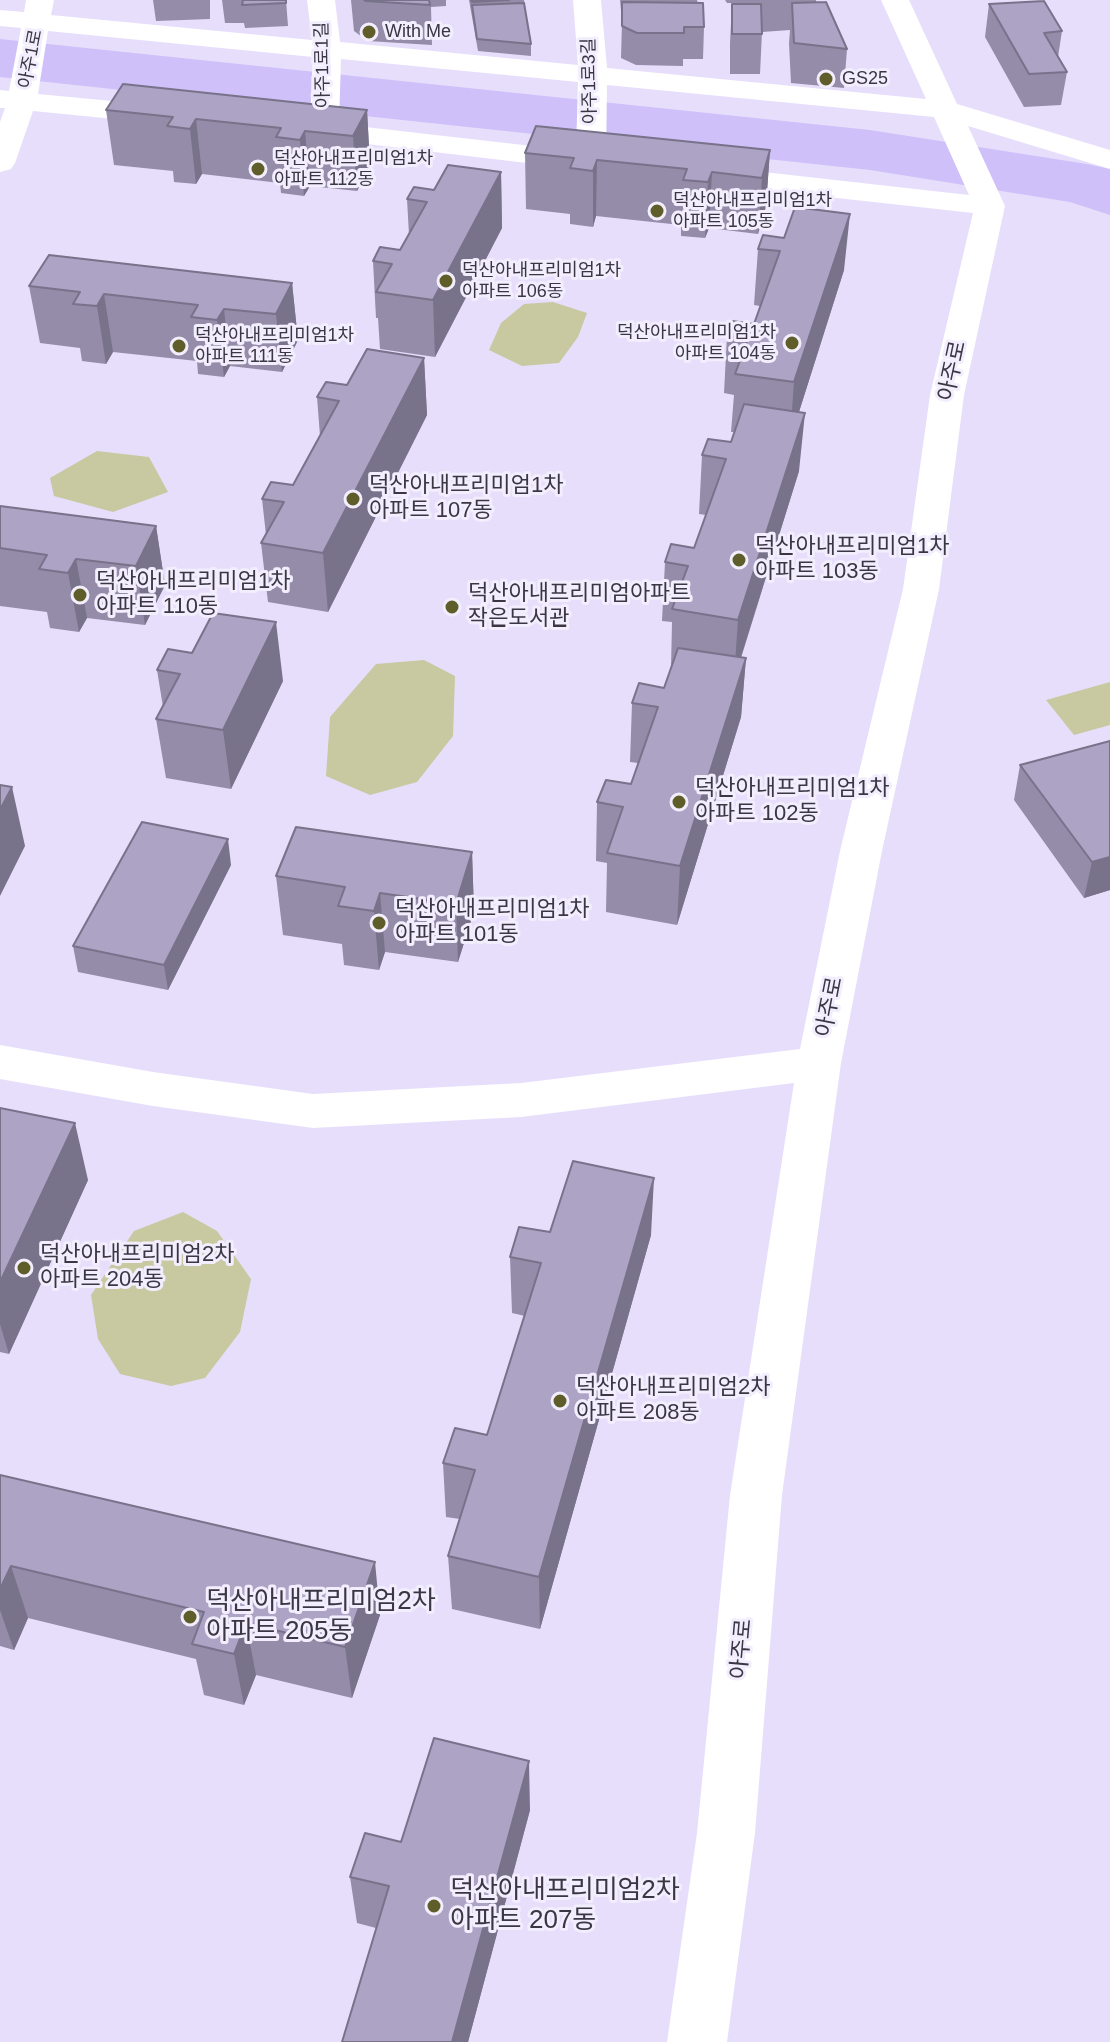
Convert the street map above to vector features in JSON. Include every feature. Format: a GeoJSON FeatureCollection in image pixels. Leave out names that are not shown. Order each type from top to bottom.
{"type":"FeatureCollection","features":[{"type":"Feature","properties":{"kind":"street","name":"아주1로1길"},"geometry":{"type":"LineString","coordinates":[[321,0],[327,49],[324,131]]}},
{"type":"Feature","properties":{"kind":"street","name":"아주1로3길"},"geometry":{"type":"LineString","coordinates":[[587,0],[593,73],[591,161]]}},
{"type":"Feature","properties":{"kind":"street"},"geometry":{"type":"LineString","coordinates":[[895,0],[990,206]]}},
{"type":"Feature","properties":{"kind":"street"},"geometry":{"type":"LineString","coordinates":[[0,18],[39,11],[327,49],[944,109],[1110,160]]}},
{"type":"Feature","properties":{"kind":"street","name":"아주1로"},"geometry":{"type":"LineString","coordinates":[[0,163],[11,100],[39,11]]}},
{"type":"Feature","properties":{"kind":"street"},"geometry":{"type":"LineString","coordinates":[[11,100],[197,118]]}},
{"type":"Feature","properties":{"kind":"street"},"geometry":{"type":"LineString","coordinates":[[276,126],[622,165]]}},
{"type":"Feature","properties":{"kind":"street"},"geometry":{"type":"LineString","coordinates":[[683,172],[990,206]]}},
{"type":"Feature","properties":{"kind":"street","name":"아주로"},"geometry":{"type":"LineString","coordinates":[[697,2042],[726,1833],[756,1495],[819,1063],[861,851],[921,589],[947,395],[990,206]]}},
{"type":"Feature","properties":{"kind":"street"},"geometry":{"type":"LineString","coordinates":[[0,1062],[153,1089],[313,1111],[521,1100],[819,1063]]}},
{"type":"Feature","properties":{"kind":"green space"},"geometry":{"type":"Polygon","coordinates":[[[553,302],[587,313],[578,337],[559,363],[522,366],[489,350],[501,323],[524,304],[553,302]]]}},
{"type":"Feature","properties":{"kind":"green space"},"geometry":{"type":"Polygon","coordinates":[[[97,451],[149,457],[168,492],[113,512],[54,496],[50,478],[97,451]]]}},
{"type":"Feature","properties":{"kind":"green space"},"geometry":{"type":"Polygon","coordinates":[[[424,660],[455,676],[453,736],[417,782],[370,795],[326,776],[330,717],[376,664],[424,660]]]}},
{"type":"Feature","properties":{"kind":"green space"},"geometry":{"type":"Polygon","coordinates":[[[1110,682],[1110,725],[1074,735],[1046,700],[1110,682]]]}},
{"type":"Feature","properties":{"kind":"green space"},"geometry":{"type":"Polygon","coordinates":[[[183,1212],[217,1231],[251,1279],[240,1332],[205,1378],[171,1386],[120,1374],[98,1339],[91,1295],[134,1231],[183,1212]]]}},
{"type":"Feature","properties":{"kind":"building"},"geometry":{"type":"Polygon","coordinates":[[[243,0],[286,0],[286,3],[242,5],[243,0]]]}},
{"type":"Feature","properties":{"kind":"building"},"geometry":{"type":"Polygon","coordinates":[[[429,0],[430,5],[366,1],[429,0]]]}},
{"type":"Feature","properties":{"kind":"building"},"geometry":{"type":"Polygon","coordinates":[[[1044,1],[1062,31],[1044,33],[1067,72],[1029,74],[989,4],[1044,1]]]}},
{"type":"Feature","properties":{"kind":"building"},"geometry":{"type":"Polygon","coordinates":[[[622,2],[703,3],[704,27],[684,27],[684,33],[637,33],[622,26],[622,2]]]}},
{"type":"Feature","properties":{"kind":"building"},"geometry":{"type":"Polygon","coordinates":[[[826,2],[847,49],[794,43],[792,3],[826,2]]]}},
{"type":"Feature","properties":{"kind":"building"},"geometry":{"type":"Polygon","coordinates":[[[524,3],[531,44],[477,39],[472,5],[524,3]]]}},
{"type":"Feature","properties":{"kind":"building"},"geometry":{"type":"Polygon","coordinates":[[[732,4],[761,4],[762,34],[732,34],[732,4]]]}},
{"type":"Feature","properties":{"kind":"building"},"geometry":{"type":"Polygon","coordinates":[[[123,84],[367,110],[353,136],[305,131],[300,140],[276,137],[281,128],[196,119],[190,129],[167,126],[173,117],[106,110],[123,84]]]}},
{"type":"Feature","properties":{"kind":"building"},"geometry":{"type":"Polygon","coordinates":[[[536,126],[770,150],[762,178],[712,172],[708,182],[683,180],[687,169],[597,160],[593,171],[570,168],[574,158],[525,153],[536,126]]]}},
{"type":"Feature","properties":{"kind":"building"},"geometry":{"type":"Polygon","coordinates":[[[448,165],[501,172],[433,300],[376,292],[392,264],[373,261],[380,247],[400,250],[427,202],[407,199],[414,187],[434,190],[448,165]]]}},
{"type":"Feature","properties":{"kind":"building"},"geometry":{"type":"Polygon","coordinates":[[[795,207],[850,214],[794,382],[735,374],[748,339],[727,336],[732,321],[754,324],[780,251],[758,249],[763,235],[784,238],[795,207]]]}},
{"type":"Feature","properties":{"kind":"building"},"geometry":{"type":"Polygon","coordinates":[[[49,255],[292,283],[276,314],[224,309],[217,320],[191,317],[198,305],[104,294],[97,306],[73,304],[80,292],[29,286],[49,255]]]}},
{"type":"Feature","properties":{"kind":"building"},"geometry":{"type":"Polygon","coordinates":[[[367,349],[424,358],[323,553],[261,543],[284,502],[262,499],[271,482],[293,485],[339,401],[317,397],[326,382],[347,385],[367,349]]]}},
{"type":"Feature","properties":{"kind":"building"},"geometry":{"type":"Polygon","coordinates":[[[744,404],[805,413],[738,620],[672,609],[688,566],[665,562],[671,544],[694,548],[726,459],[702,455],[708,439],[731,442],[744,404]]]}},
{"type":"Feature","properties":{"kind":"building"},"geometry":{"type":"Polygon","coordinates":[[[0,506],[156,526],[136,566],[76,559],[68,573],[39,569],[47,555],[0,548],[0,506]]]}},
{"type":"Feature","properties":{"kind":"building"},"geometry":{"type":"Polygon","coordinates":[[[213,613],[276,622],[223,730],[156,719],[180,674],[157,670],[168,649],[192,653],[213,613]]]}},
{"type":"Feature","properties":{"kind":"building"},"geometry":{"type":"Polygon","coordinates":[[[678,648],[746,658],[680,866],[607,853],[623,807],[597,802],[606,780],[631,784],[658,707],[632,703],[639,683],[664,688],[678,648]]]}},
{"type":"Feature","properties":{"kind":"building"},"geometry":{"type":"Polygon","coordinates":[[[1110,741],[1110,857],[1092,862],[1020,765],[1110,741]]]}},
{"type":"Feature","properties":{"kind":"building"},"geometry":{"type":"Polygon","coordinates":[[[0,785],[12,787],[0,810],[0,785]]]}},
{"type":"Feature","properties":{"kind":"building"},"geometry":{"type":"Polygon","coordinates":[[[142,822],[228,839],[164,965],[73,946],[142,822]]]}},
{"type":"Feature","properties":{"kind":"building"},"geometry":{"type":"Polygon","coordinates":[[[296,827],[472,852],[456,904],[380,893],[374,911],[338,906],[345,887],[276,876],[296,827]]]}},
{"type":"Feature","properties":{"kind":"building"},"geometry":{"type":"Polygon","coordinates":[[[0,1108],[75,1123],[0,1282],[0,1108]]]}},
{"type":"Feature","properties":{"kind":"building","name":"덕산아내프리미엄2차 아파트 208동"},"geometry":{"type":"Polygon","coordinates":[[[573,1161],[654,1178],[539,1577],[448,1556],[475,1470],[443,1463],[455,1428],[487,1435],[541,1263],[510,1257],[519,1227],[550,1232],[573,1161]]]}},
{"type":"Feature","properties":{"kind":"building"},"geometry":{"type":"Polygon","coordinates":[[[0,1475],[375,1562],[345,1647],[246,1623],[234,1654],[192,1644],[204,1612],[11,1566],[0,1589],[0,1475]]]}},
{"type":"Feature","properties":{"kind":"building","name":"덕산아내프리미엄2차 아파트 207동"},"geometry":{"type":"Polygon","coordinates":[[[434,1738],[529,1761],[452,2042],[342,2042],[389,1886],[350,1877],[365,1833],[401,1842],[434,1738]]]}},
{"type":"Feature","properties":{"kind":"waterway"},"geometry":{"type":"LineString","coordinates":[[0,58],[870,150],[1087,184],[1110,195]]}},
{"type":"Feature","properties":{"kind":"place","name":"With Me"},"geometry":{"type":"Point","coordinates":[369,32]}},
{"type":"Feature","properties":{"kind":"place","name":"GS25"},"geometry":{"type":"Point","coordinates":[826,79]}},
{"type":"Feature","properties":{"kind":"place","name":"덕산아내프리미엄1차 아파트 112동"},"geometry":{"type":"Point","coordinates":[258,169]}},
{"type":"Feature","properties":{"kind":"place","name":"덕산아내프리미엄1차 아파트 105동"},"geometry":{"type":"Point","coordinates":[657,211]}},
{"type":"Feature","properties":{"kind":"place","name":"덕산아내프리미엄1차 아파트 106동"},"geometry":{"type":"Point","coordinates":[446,281]}},
{"type":"Feature","properties":{"kind":"place","name":"덕산아내프리미엄1차 아파트 104동"},"geometry":{"type":"Point","coordinates":[792,343]}},
{"type":"Feature","properties":{"kind":"place","name":"덕산아내프리미엄1차 아파트 111동"},"geometry":{"type":"Point","coordinates":[179,346]}},
{"type":"Feature","properties":{"kind":"place","name":"덕산아내프리미엄1차 아파트 107동"},"geometry":{"type":"Point","coordinates":[353,499]}},
{"type":"Feature","properties":{"kind":"place","name":"덕산아내프리미엄1차 아파트 103동"},"geometry":{"type":"Point","coordinates":[739,560]}},
{"type":"Feature","properties":{"kind":"place","name":"덕산아내프리미엄1차 아파트 110동"},"geometry":{"type":"Point","coordinates":[80,595]}},
{"type":"Feature","properties":{"kind":"place","name":"덕산아내프리미엄아파트 작은도서관"},"geometry":{"type":"Point","coordinates":[452,607]}},
{"type":"Feature","properties":{"kind":"place","name":"덕산아내프리미엄1차 아파트 102동"},"geometry":{"type":"Point","coordinates":[679,802]}},
{"type":"Feature","properties":{"kind":"place","name":"덕산아내프리미엄1차 아파트 101동"},"geometry":{"type":"Point","coordinates":[379,923]}},
{"type":"Feature","properties":{"kind":"place","name":"덕산아내프리미엄2차 아파트 204동"},"geometry":{"type":"Point","coordinates":[24,1268]}},
{"type":"Feature","properties":{"kind":"place","name":"덕산아내프리미엄2차 아파트 208동"},"geometry":{"type":"Point","coordinates":[560,1401]}},
{"type":"Feature","properties":{"kind":"place","name":"덕산아내프리미엄2차 아파트 205동"},"geometry":{"type":"Point","coordinates":[190,1617]}},
{"type":"Feature","properties":{"kind":"place","name":"덕산아내프리미엄2차 아파트 207동"},"geometry":{"type":"Point","coordinates":[434,1906]}}]}
